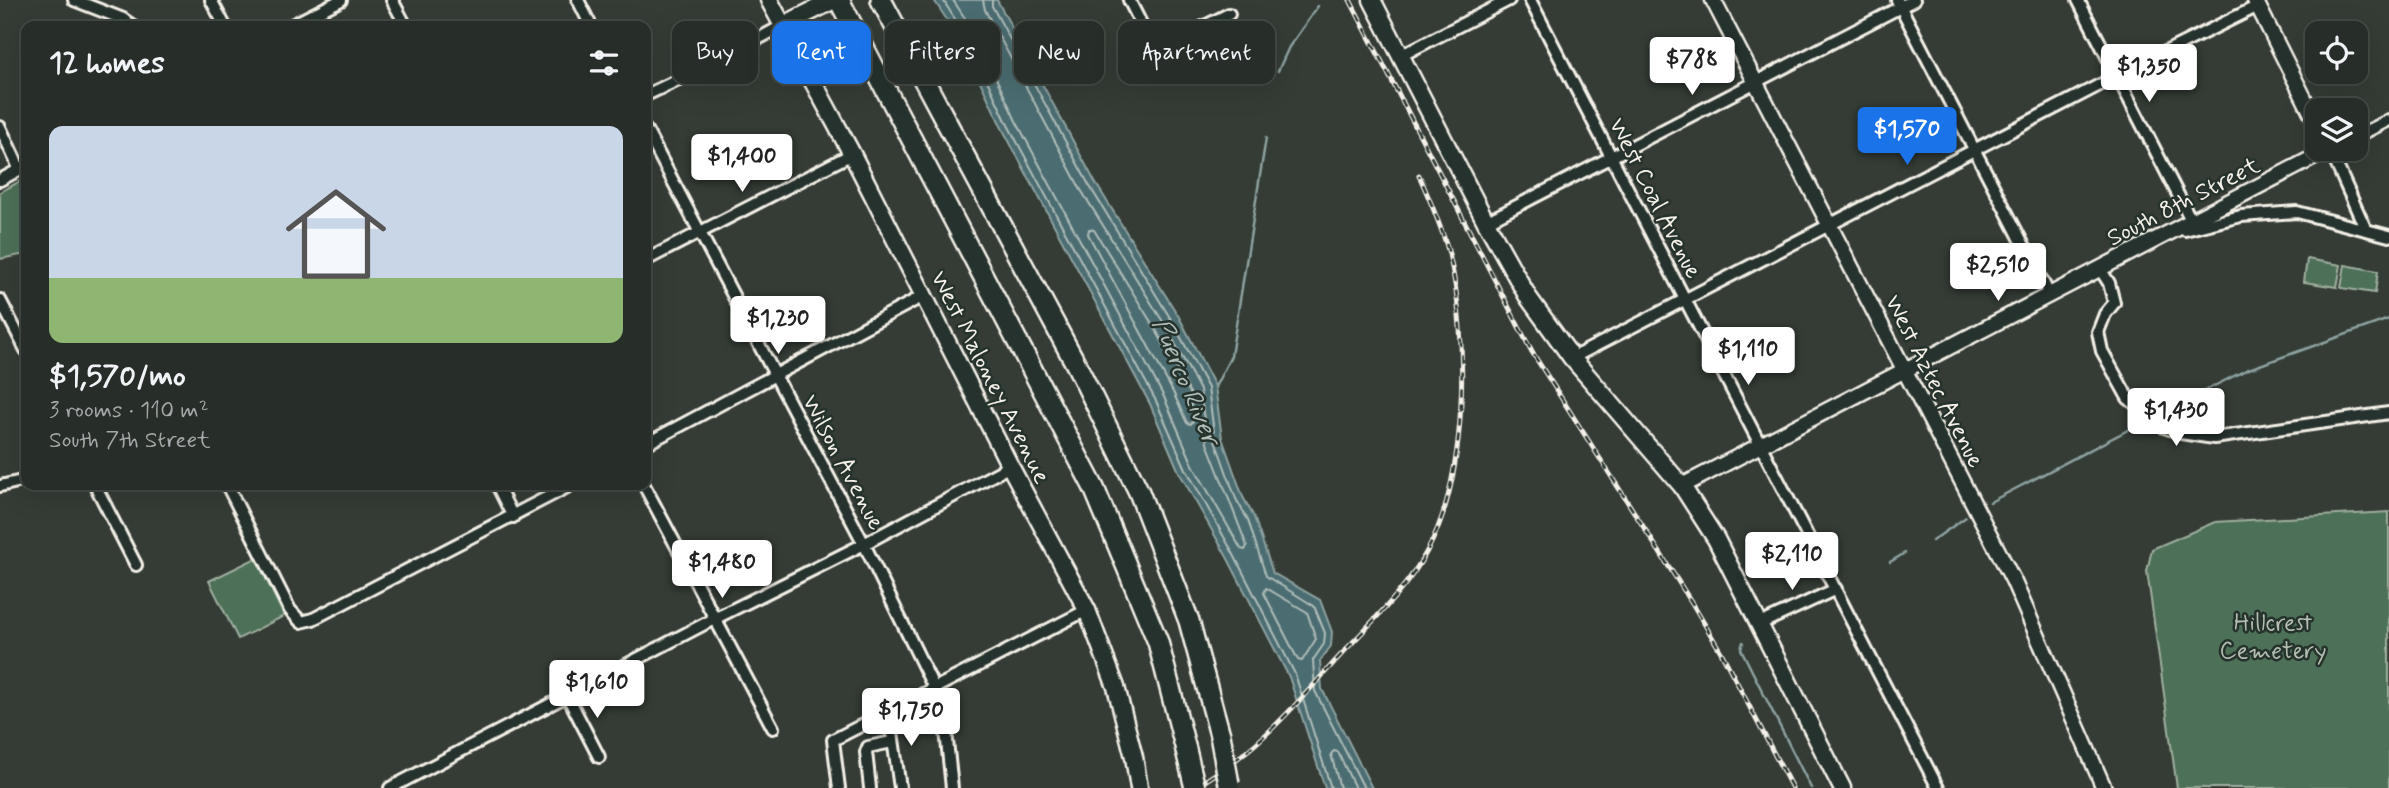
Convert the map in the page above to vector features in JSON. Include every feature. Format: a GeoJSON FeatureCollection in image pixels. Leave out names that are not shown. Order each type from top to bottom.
{"type":"FeatureCollection","features":[{"type":"Feature","properties":{"kind":"highway"},"geometry":{"type":"LineString","coordinates":[[837,0],[1094,488],[1158,642],[1195,788]]}},
{"type":"Feature","properties":{"kind":"highway"},"geometry":{"type":"LineString","coordinates":[[882,3],[1077,366],[1129,470],[1166,557],[1189,621],[1220,735],[1229,786]]}},
{"type":"Feature","properties":{"kind":"main road","name":"West Maloney Avenue"},"geometry":{"type":"LineString","coordinates":[[769,0],[780,21]]}},
{"type":"Feature","properties":{"kind":"main road"},"geometry":{"type":"LineString","coordinates":[[793,21],[837,0]]}},
{"type":"Feature","properties":{"kind":"main road"},"geometry":{"type":"LineString","coordinates":[[1372,0],[1486,222],[1528,297],[1572,358],[1682,486],[1716,539],[1842,788]]}},
{"type":"Feature","properties":{"kind":"main road","name":"West Aztec Avenue"},"geometry":{"type":"LineString","coordinates":[[1713,0],[2013,580],[2104,788]]}},
{"type":"Feature","properties":{"kind":"main road"},"geometry":{"type":"LineString","coordinates":[[2256,3],[2305,100]]}},
{"type":"Feature","properties":{"kind":"main road","name":"West Maloney Avenue"},"geometry":{"type":"LineString","coordinates":[[814,84],[1087,610],[1116,687],[1139,788]]}},
{"type":"Feature","properties":{"kind":"main road","name":"South 8th Street"},"geometry":{"type":"LineString","coordinates":[[1682,486],[2308,161]]}},
{"type":"Feature","properties":{"kind":"street"},"geometry":{"type":"LineString","coordinates":[[74,0],[126,21]]}},
{"type":"Feature","properties":{"kind":"street"},"geometry":{"type":"LineString","coordinates":[[211,0],[222,21]]}},
{"type":"Feature","properties":{"kind":"street"},"geometry":{"type":"LineString","coordinates":[[300,21],[341,0]]}},
{"type":"Feature","properties":{"kind":"street"},"geometry":{"type":"LineString","coordinates":[[392,0],[403,21]]}},
{"type":"Feature","properties":{"kind":"street"},"geometry":{"type":"LineString","coordinates":[[578,0],[588,21]]}},
{"type":"Feature","properties":{"kind":"street"},"geometry":{"type":"LineString","coordinates":[[1129,0],[1155,51],[1229,14]]}},
{"type":"Feature","properties":{"kind":"street"},"geometry":{"type":"LineString","coordinates":[[1400,56],[1509,0]]}},
{"type":"Feature","properties":{"kind":"street","name":"West Coal Avenue"},"geometry":{"type":"LineString","coordinates":[[1530,0],[1938,788]]}},
{"type":"Feature","properties":{"kind":"street"},"geometry":{"type":"LineString","coordinates":[[1486,222],[1755,82],[1899,3],[1914,0]]}},
{"type":"Feature","properties":{"kind":"street"},"geometry":{"type":"LineString","coordinates":[[2078,0],[2192,222]]}},
{"type":"Feature","properties":{"kind":"street"},"geometry":{"type":"LineString","coordinates":[[1899,3],[2050,296]]}},
{"type":"Feature","properties":{"kind":"street"},"geometry":{"type":"LineString","coordinates":[[1572,358],[2256,3]]}},
{"type":"Feature","properties":{"kind":"street"},"geometry":{"type":"LineString","coordinates":[[651,93],[772,31]]}},
{"type":"Feature","properties":{"kind":"street"},"geometry":{"type":"LineString","coordinates":[[2368,131],[2389,120]]}},
{"type":"Feature","properties":{"kind":"street"},"geometry":{"type":"LineString","coordinates":[[0,127],[21,164]]}},
{"type":"Feature","properties":{"kind":"street","name":"Wilson Avenue"},"geometry":{"type":"LineString","coordinates":[[651,140],[864,544],[934,688],[944,712],[952,788]]}},
{"type":"Feature","properties":{"kind":"street"},"geometry":{"type":"LineString","coordinates":[[651,257],[852,154]]}},
{"type":"Feature","properties":{"kind":"street"},"geometry":{"type":"LineString","coordinates":[[2336,161],[2366,230]]}},
{"type":"Feature","properties":{"kind":"street"},"geometry":{"type":"LineString","coordinates":[[0,180],[21,169]]}},
{"type":"Feature","properties":{"kind":"street"},"geometry":{"type":"LineString","coordinates":[[2165,236],[2241,216],[2297,212],[2389,236]]}},
{"type":"Feature","properties":{"kind":"street"},"geometry":{"type":"LineString","coordinates":[[2100,269],[2109,283],[2114,303],[2105,314],[2098,332],[2102,351],[2128,398],[2164,427],[2189,435],[2214,438],[2389,413]]}},
{"type":"Feature","properties":{"kind":"street"},"geometry":{"type":"LineString","coordinates":[[651,441],[925,295]]}},
{"type":"Feature","properties":{"kind":"street"},"geometry":{"type":"LineString","coordinates":[[0,300],[4,314],[21,342]]}},
{"type":"Feature","properties":{"kind":"street"},"geometry":{"type":"LineString","coordinates":[[390,788],[1010,466]]}},
{"type":"Feature","properties":{"kind":"street"},"geometry":{"type":"LineString","coordinates":[[0,486],[21,482]]}},
{"type":"Feature","properties":{"kind":"street"},"geometry":{"type":"LineString","coordinates":[[98,490],[136,565]]}},
{"type":"Feature","properties":{"kind":"street"},"geometry":{"type":"LineString","coordinates":[[230,490],[290,610],[301,622],[313,619],[562,490]]}},
{"type":"Feature","properties":{"kind":"street"},"geometry":{"type":"LineString","coordinates":[[500,490],[513,517]]}},
{"type":"Feature","properties":{"kind":"street"},"geometry":{"type":"LineString","coordinates":[[648,490],[773,728]]}},
{"type":"Feature","properties":{"kind":"street"},"geometry":{"type":"LineString","coordinates":[[1760,624],[1836,589]]}},
{"type":"Feature","properties":{"kind":"street"},"geometry":{"type":"LineString","coordinates":[[839,788],[833,740],[1087,610]]}},
{"type":"Feature","properties":{"kind":"street"},"geometry":{"type":"LineString","coordinates":[[568,697],[599,757]]}},
{"type":"Feature","properties":{"kind":"street"},"geometry":{"type":"LineString","coordinates":[[888,711],[900,788]]}},
{"type":"Feature","properties":{"kind":"street"},"geometry":{"type":"LineString","coordinates":[[870,788],[866,752],[868,747],[892,742]]}},
{"type":"Feature","properties":{"kind":"green space"},"geometry":{"type":"Polygon","coordinates":[[[21,181],[21,255],[0,259],[0,192],[21,181]]]}},
{"type":"Feature","properties":{"kind":"green space"},"geometry":{"type":"Polygon","coordinates":[[[2307,259],[2341,265],[2337,287],[2304,282],[2307,259]]]}},
{"type":"Feature","properties":{"kind":"green space"},"geometry":{"type":"Polygon","coordinates":[[[2345,265],[2378,271],[2375,293],[2341,288],[2345,265]]]}},
{"type":"Feature","properties":{"kind":"green space","name":"Hillcrest Cemetery"},"geometry":{"type":"Polygon","coordinates":[[[2389,512],[2389,788],[2177,788],[2147,571],[2152,549],[2215,522],[2389,512]]]}},
{"type":"Feature","properties":{"kind":"green space"},"geometry":{"type":"Polygon","coordinates":[[[256,558],[284,616],[238,639],[209,581],[256,558]]]}},
{"type":"Feature","properties":{"kind":"water","name":"Puerco River"},"geometry":{"type":"Polygon","coordinates":[[[934,0],[997,0],[1014,32],[1014,84],[1042,84],[1095,182],[1179,317],[1215,386],[1222,438],[1273,573],[1320,600],[1332,632],[1331,646],[1320,661],[1322,689],[1372,788],[1325,788],[1289,677],[1227,557],[1179,472],[1150,404],[1002,128],[981,84],[1000,84],[1000,21],[948,21],[934,0]]]}},
{"type":"Feature","properties":{"kind":"waterway"},"geometry":{"type":"LineString","coordinates":[[1278,71],[1289,47],[1318,6]]}},
{"type":"Feature","properties":{"kind":"waterway","name":"Puerco River"},"geometry":{"type":"LineString","coordinates":[[1215,387],[1231,356],[1266,138]]}},
{"type":"Feature","properties":{"kind":"waterway"},"geometry":{"type":"LineString","coordinates":[[2156,415],[2246,370],[2389,319]]}},
{"type":"Feature","properties":{"kind":"waterway"},"geometry":{"type":"LineString","coordinates":[[1990,502],[2147,420]]}},
{"type":"Feature","properties":{"kind":"waterway"},"geometry":{"type":"LineString","coordinates":[[1932,541],[1966,517]]}},
{"type":"Feature","properties":{"kind":"waterway"},"geometry":{"type":"LineString","coordinates":[[1890,562],[1905,553]]}},
{"type":"Feature","properties":{"kind":"waterway"},"geometry":{"type":"LineString","coordinates":[[1743,642],[1741,649],[1811,788]]}},
{"type":"Feature","properties":{"kind":"railway"},"geometry":{"type":"LineString","coordinates":[[1350,0],[1532,352],[1692,603],[1721,652],[1792,788]]}},
{"type":"Feature","properties":{"kind":"railway"},"geometry":{"type":"LineString","coordinates":[[1194,788],[1238,758],[1292,709],[1408,580],[1427,551],[1441,520],[1451,485],[1461,405],[1460,325],[1449,254],[1419,175]]}}]}
